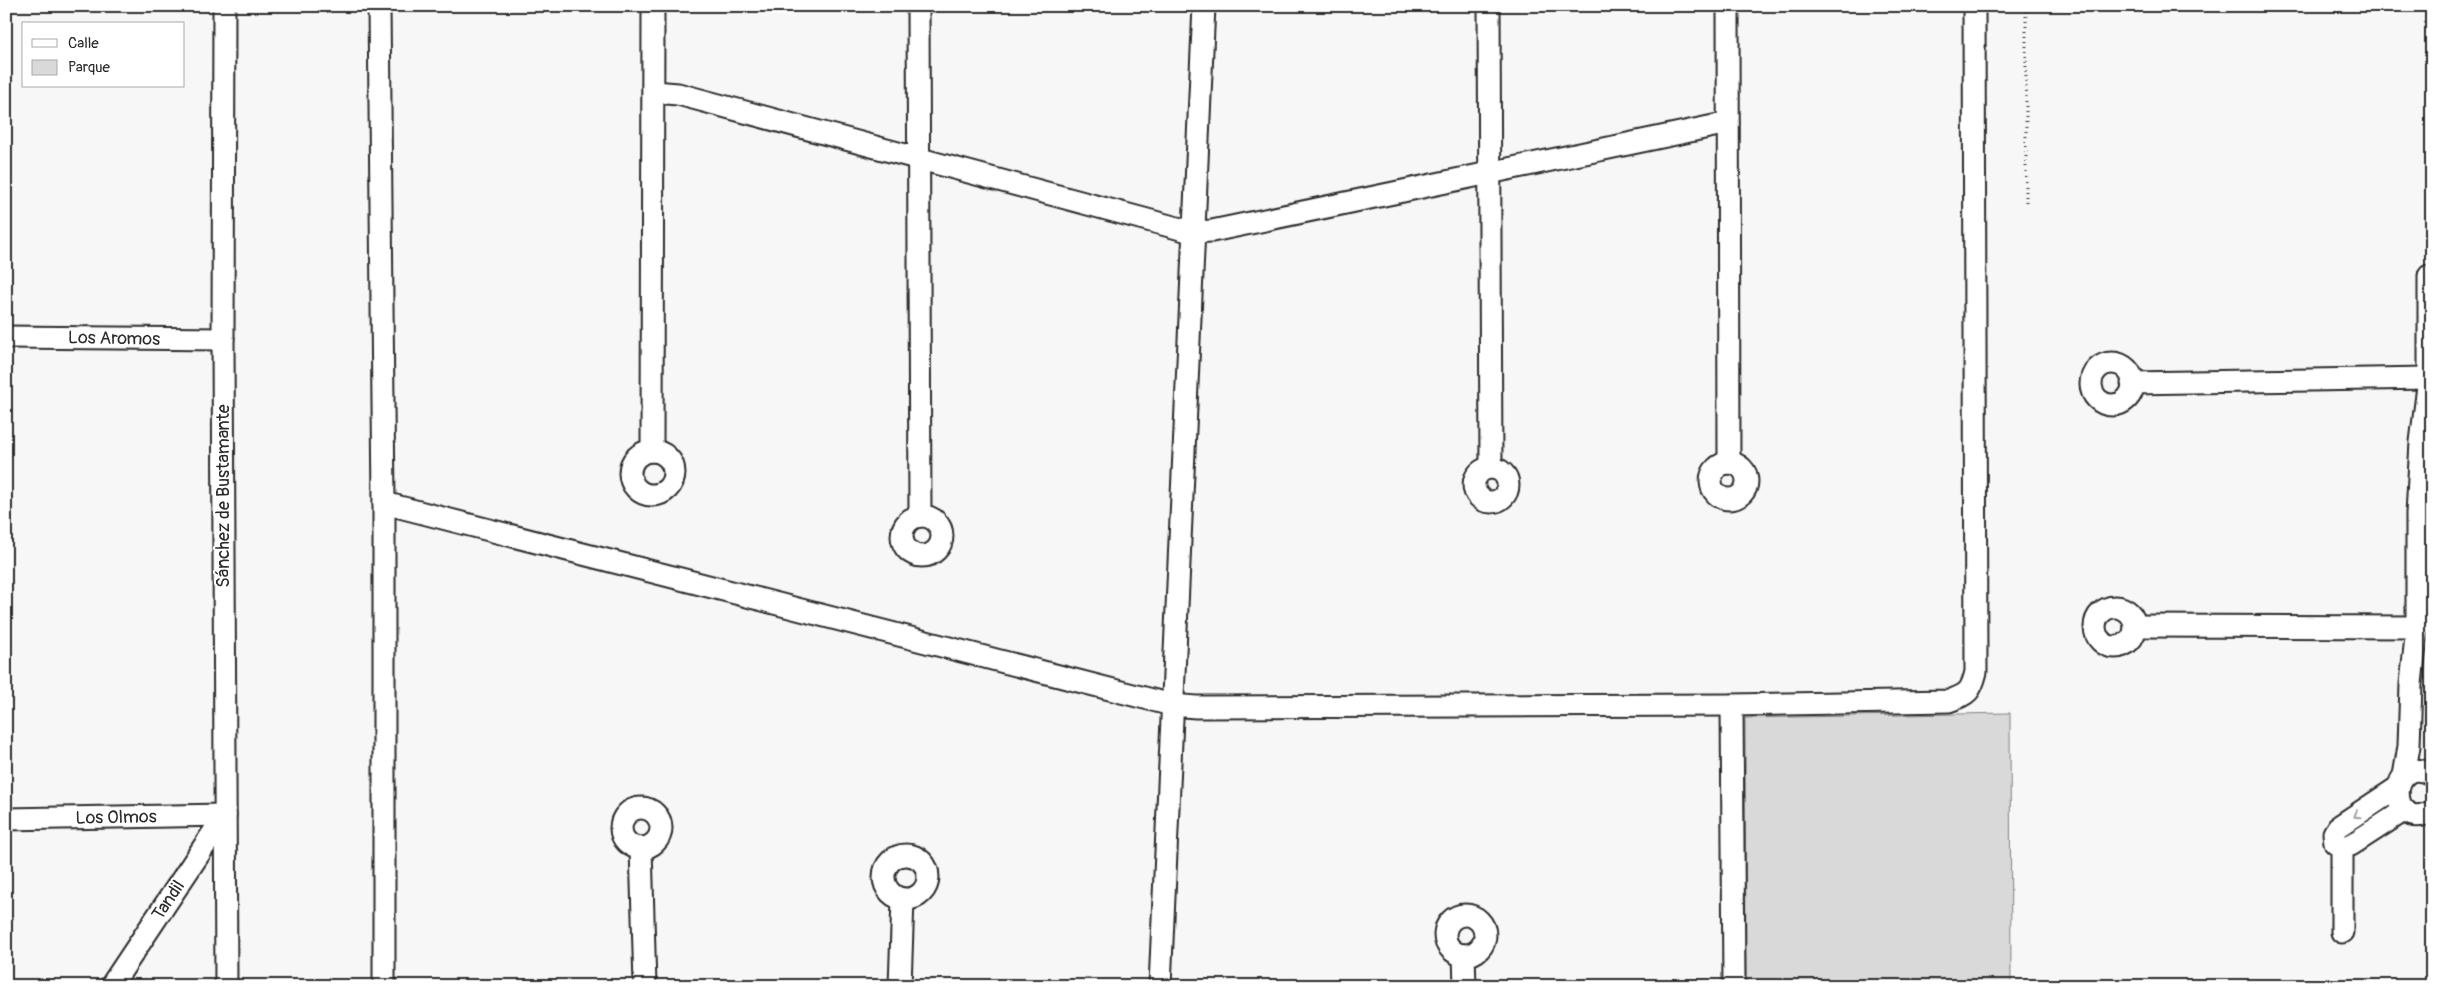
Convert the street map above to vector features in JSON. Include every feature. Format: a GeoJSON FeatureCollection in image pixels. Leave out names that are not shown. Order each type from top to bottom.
{"type":"FeatureCollection","features":[{"type":"Feature","properties":{"kind":"street","name":"Sánchez de Bustamante"},"geometry":{"type":"LineString","coordinates":[[224,6],[222,340],[226,986]]}},
{"type":"Feature","properties":{"kind":"street"},"geometry":{"type":"LineString","coordinates":[[379,6],[384,502],[384,986]]}},
{"type":"Feature","properties":{"kind":"street"},"geometry":{"type":"LineString","coordinates":[[652,6],[654,92],[652,451]]}},
{"type":"Feature","properties":{"kind":"street"},"geometry":{"type":"LineString","coordinates":[[918,6],[920,516]]}},
{"type":"Feature","properties":{"kind":"street"},"geometry":{"type":"LineString","coordinates":[[1160,986],[1192,232],[1204,6]]}},
{"type":"Feature","properties":{"kind":"street"},"geometry":{"type":"LineString","coordinates":[[1489,6],[1491,468]]}},
{"type":"Feature","properties":{"kind":"street"},"geometry":{"type":"LineString","coordinates":[[1728,6],[1729,463]]}},
{"type":"Feature","properties":{"kind":"street"},"geometry":{"type":"LineString","coordinates":[[384,502],[1172,705],[1196,707],[1732,705],[1949,700],[1966,695],[1973,685],[1976,672],[1974,6]]}},
{"type":"Feature","properties":{"kind":"street"},"geometry":{"type":"LineString","coordinates":[[654,92],[678,94],[1192,232],[1212,231],[1728,123]]}},
{"type":"Feature","properties":{"kind":"street"},"geometry":{"type":"LineString","coordinates":[[2430,276],[2429,378],[2421,442],[2417,514],[2418,627],[2411,684],[2410,731],[2398,800],[2405,810],[2418,815],[2432,810]]}},
{"type":"Feature","properties":{"kind":"street","name":"Los Aromos"},"geometry":{"type":"LineString","coordinates":[[6,337],[222,340]]}},
{"type":"Feature","properties":{"kind":"street"},"geometry":{"type":"LineString","coordinates":[[2132,383],[2429,378]]}},
{"type":"Feature","properties":{"kind":"street"},"geometry":{"type":"LineString","coordinates":[[2135,626],[2418,627]]}},
{"type":"Feature","properties":{"kind":"street"},"geometry":{"type":"LineString","coordinates":[[1732,705],[1734,986]]}},
{"type":"Feature","properties":{"kind":"street"},"geometry":{"type":"LineString","coordinates":[[2410,731],[2418,754],[2431,774]]}},
{"type":"Feature","properties":{"kind":"street"},"geometry":{"type":"LineString","coordinates":[[2405,810],[2351,845],[2342,847],[2335,843],[2333,837],[2338,827],[2417,770],[2431,774]]}},
{"type":"Feature","properties":{"kind":"street","name":"Los Olmos"},"geometry":{"type":"LineString","coordinates":[[6,819],[225,815]]}},
{"type":"Feature","properties":{"kind":"street","name":"Tandil"},"geometry":{"type":"LineString","coordinates":[[111,986],[225,815]]}},
{"type":"Feature","properties":{"kind":"street"},"geometry":{"type":"LineString","coordinates":[[2342,847],[2342,932]]}},
{"type":"Feature","properties":{"kind":"street"},"geometry":{"type":"LineString","coordinates":[[641,848],[645,986]]}},
{"type":"Feature","properties":{"kind":"street"},"geometry":{"type":"LineString","coordinates":[[900,986],[902,898]]}},
{"type":"Feature","properties":{"kind":"street"},"geometry":{"type":"LineString","coordinates":[[1464,955],[1464,986]]}},
{"type":"Feature","properties":{"kind":"path"},"geometry":{"type":"LineString","coordinates":[[2026,6],[2026,202]]}},
{"type":"Feature","properties":{"kind":"green space"},"geometry":{"type":"Polygon","coordinates":[[[2010,713],[2011,986],[1746,986],[1745,718],[2010,713]]]}}]}
